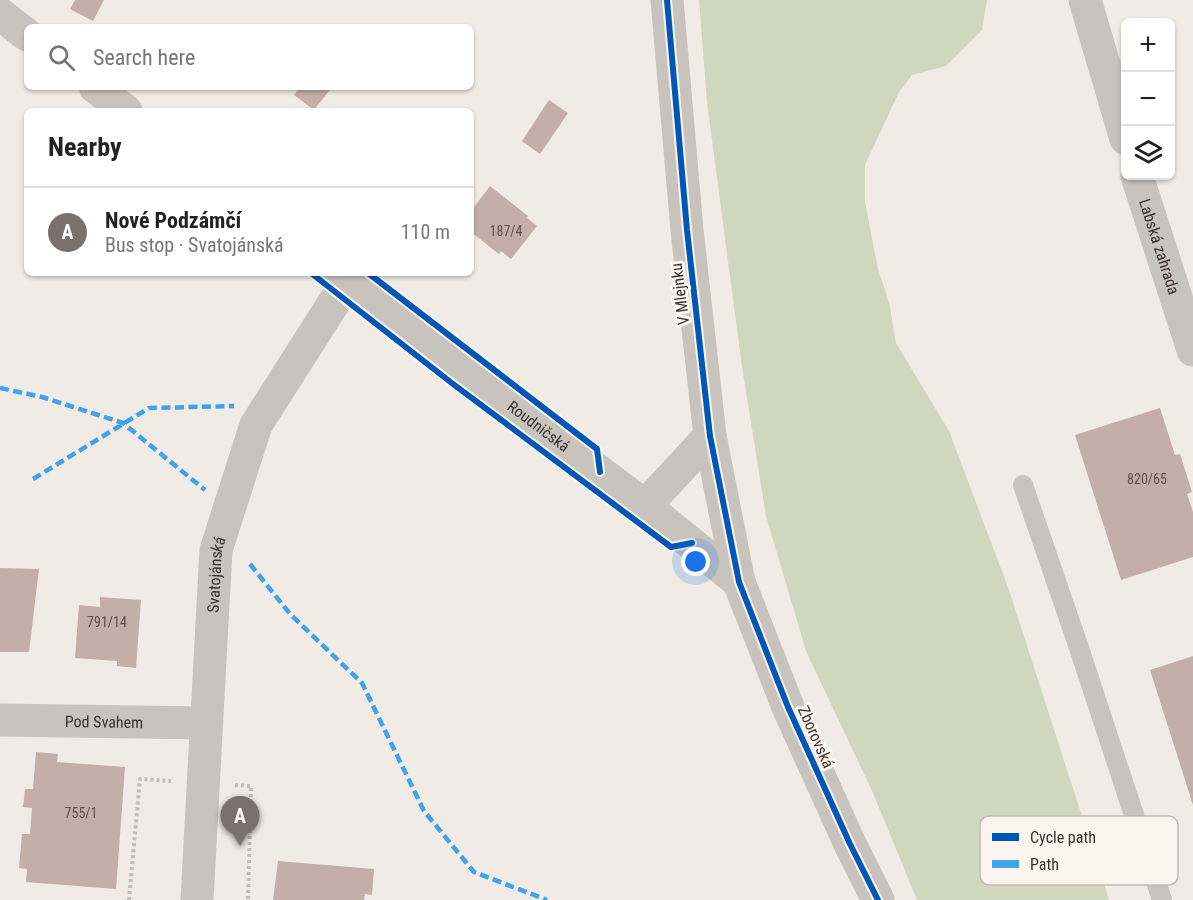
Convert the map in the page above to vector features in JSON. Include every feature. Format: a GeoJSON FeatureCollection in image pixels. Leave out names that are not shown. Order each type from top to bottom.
{"type":"FeatureCollection","features":[{"type":"Feature","properties":{"kind":"street","name":"V Mlejnku"},"geometry":{"type":"LineString","coordinates":[[667,0],[687,230],[711,436],[739,582]]}},
{"type":"Feature","properties":{"kind":"street"},"geometry":{"type":"LineString","coordinates":[[1085,0],[1121,126]]}},
{"type":"Feature","properties":{"kind":"street"},"geometry":{"type":"LineString","coordinates":[[0,14],[24,33]]}},
{"type":"Feature","properties":{"kind":"street"},"geometry":{"type":"LineString","coordinates":[[99,90],[122,108]]}},
{"type":"Feature","properties":{"kind":"street","name":"Labská zahrada"},"geometry":{"type":"LineString","coordinates":[[1138,180],[1193,350]]}},
{"type":"Feature","properties":{"kind":"street","name":"Roudničská"},"geometry":{"type":"LineString","coordinates":[[341,278],[645,506],[739,582]]}},
{"type":"Feature","properties":{"kind":"street","name":"Svatojánská"},"geometry":{"type":"LineString","coordinates":[[197,900],[216,550],[256,425],[341,278]]}},
{"type":"Feature","properties":{"kind":"street"},"geometry":{"type":"LineString","coordinates":[[645,506],[711,436]]}},
{"type":"Feature","properties":{"kind":"street","name":"Zborovská"},"geometry":{"type":"LineString","coordinates":[[739,582],[788,708],[878,900]]}},
{"type":"Feature","properties":{"kind":"street","name":"Pod Svahem"},"geometry":{"type":"LineString","coordinates":[[0,720],[207,723]]}},
{"type":"Feature","properties":{"kind":"lane"},"geometry":{"type":"LineString","coordinates":[[1023,485],[1134,816]]}},
{"type":"Feature","properties":{"kind":"lane"},"geometry":{"type":"LineString","coordinates":[[1157,885],[1162,900]]}},
{"type":"Feature","properties":{"kind":"green space"},"geometry":{"type":"Polygon","coordinates":[[[699,0],[987,0],[982,30],[946,66],[912,75],[898,94],[865,165],[865,202],[878,269],[889,302],[896,343],[949,431],[1009,590],[1082,816],[980,816],[980,885],[1104,885],[1109,900],[917,900],[873,793],[806,651],[766,516],[742,367],[707,102],[699,0]]]}},
{"type":"Feature","properties":{"kind":"building"},"geometry":{"type":"Polygon","coordinates":[[[75,0],[104,0],[93,21],[70,9],[75,0]]]}},
{"type":"Feature","properties":{"kind":"building"},"geometry":{"type":"Polygon","coordinates":[[[298,90],[330,90],[316,108],[311,108],[294,95],[298,90]]]}},
{"type":"Feature","properties":{"kind":"building"},"geometry":{"type":"Polygon","coordinates":[[[549,100],[568,113],[540,154],[522,141],[549,100]]]}},
{"type":"Feature","properties":{"kind":"building"},"geometry":{"type":"Polygon","coordinates":[[[490,186],[537,226],[511,259],[501,251],[499,254],[474,234],[474,207],[490,186]]]}},
{"type":"Feature","properties":{"kind":"building"},"geometry":{"type":"Polygon","coordinates":[[[1160,408],[1175,455],[1180,454],[1192,492],[1187,494],[1193,512],[1193,557],[1121,580],[1075,435],[1160,408]]]}},
{"type":"Feature","properties":{"kind":"building"},"geometry":{"type":"Polygon","coordinates":[[[0,568],[39,569],[29,652],[0,652],[0,568]]]}},
{"type":"Feature","properties":{"kind":"building"},"geometry":{"type":"Polygon","coordinates":[[[100,597],[141,600],[136,668],[117,666],[117,661],[75,658],[79,605],[100,607],[100,597]]]}},
{"type":"Feature","properties":{"kind":"building"},"geometry":{"type":"Polygon","coordinates":[[[1193,656],[1193,805],[1150,670],[1193,656]]]}},
{"type":"Feature","properties":{"kind":"building"},"geometry":{"type":"Polygon","coordinates":[[[36,752],[58,754],[57,762],[125,767],[116,889],[26,882],[27,869],[19,868],[22,834],[30,834],[32,808],[23,807],[25,789],[33,789],[36,752]]]}},
{"type":"Feature","properties":{"kind":"building"},"geometry":{"type":"Polygon","coordinates":[[[278,861],[374,869],[372,895],[365,894],[364,900],[273,900],[278,861]]]}},
{"type":"Feature","properties":{"kind":"marked path"},"geometry":{"type":"LineString","coordinates":[[0,388],[42,397],[123,423],[205,490]]}},
{"type":"Feature","properties":{"kind":"marked path"},"geometry":{"type":"LineString","coordinates":[[33,479],[149,408],[234,406]]}},
{"type":"Feature","properties":{"kind":"marked path"},"geometry":{"type":"LineString","coordinates":[[250,564],[291,615],[362,683],[424,811],[474,872],[547,900]]}},
{"type":"Feature","properties":{"kind":"cycle path"},"geometry":{"type":"LineString","coordinates":[[667,0],[687,230],[710,436],[739,582],[788,707],[878,900]]}},
{"type":"Feature","properties":{"kind":"cycle path"},"geometry":{"type":"LineString","coordinates":[[315,276],[453,384],[671,547],[692,543]]}},
{"type":"Feature","properties":{"kind":"cycle path"},"geometry":{"type":"LineString","coordinates":[[372,276],[597,449],[600,472]]}},
{"type":"Feature","properties":{"kind":"place","name":"Nové Podzámčí"},"geometry":{"type":"Point","coordinates":[240,846]}}]}
